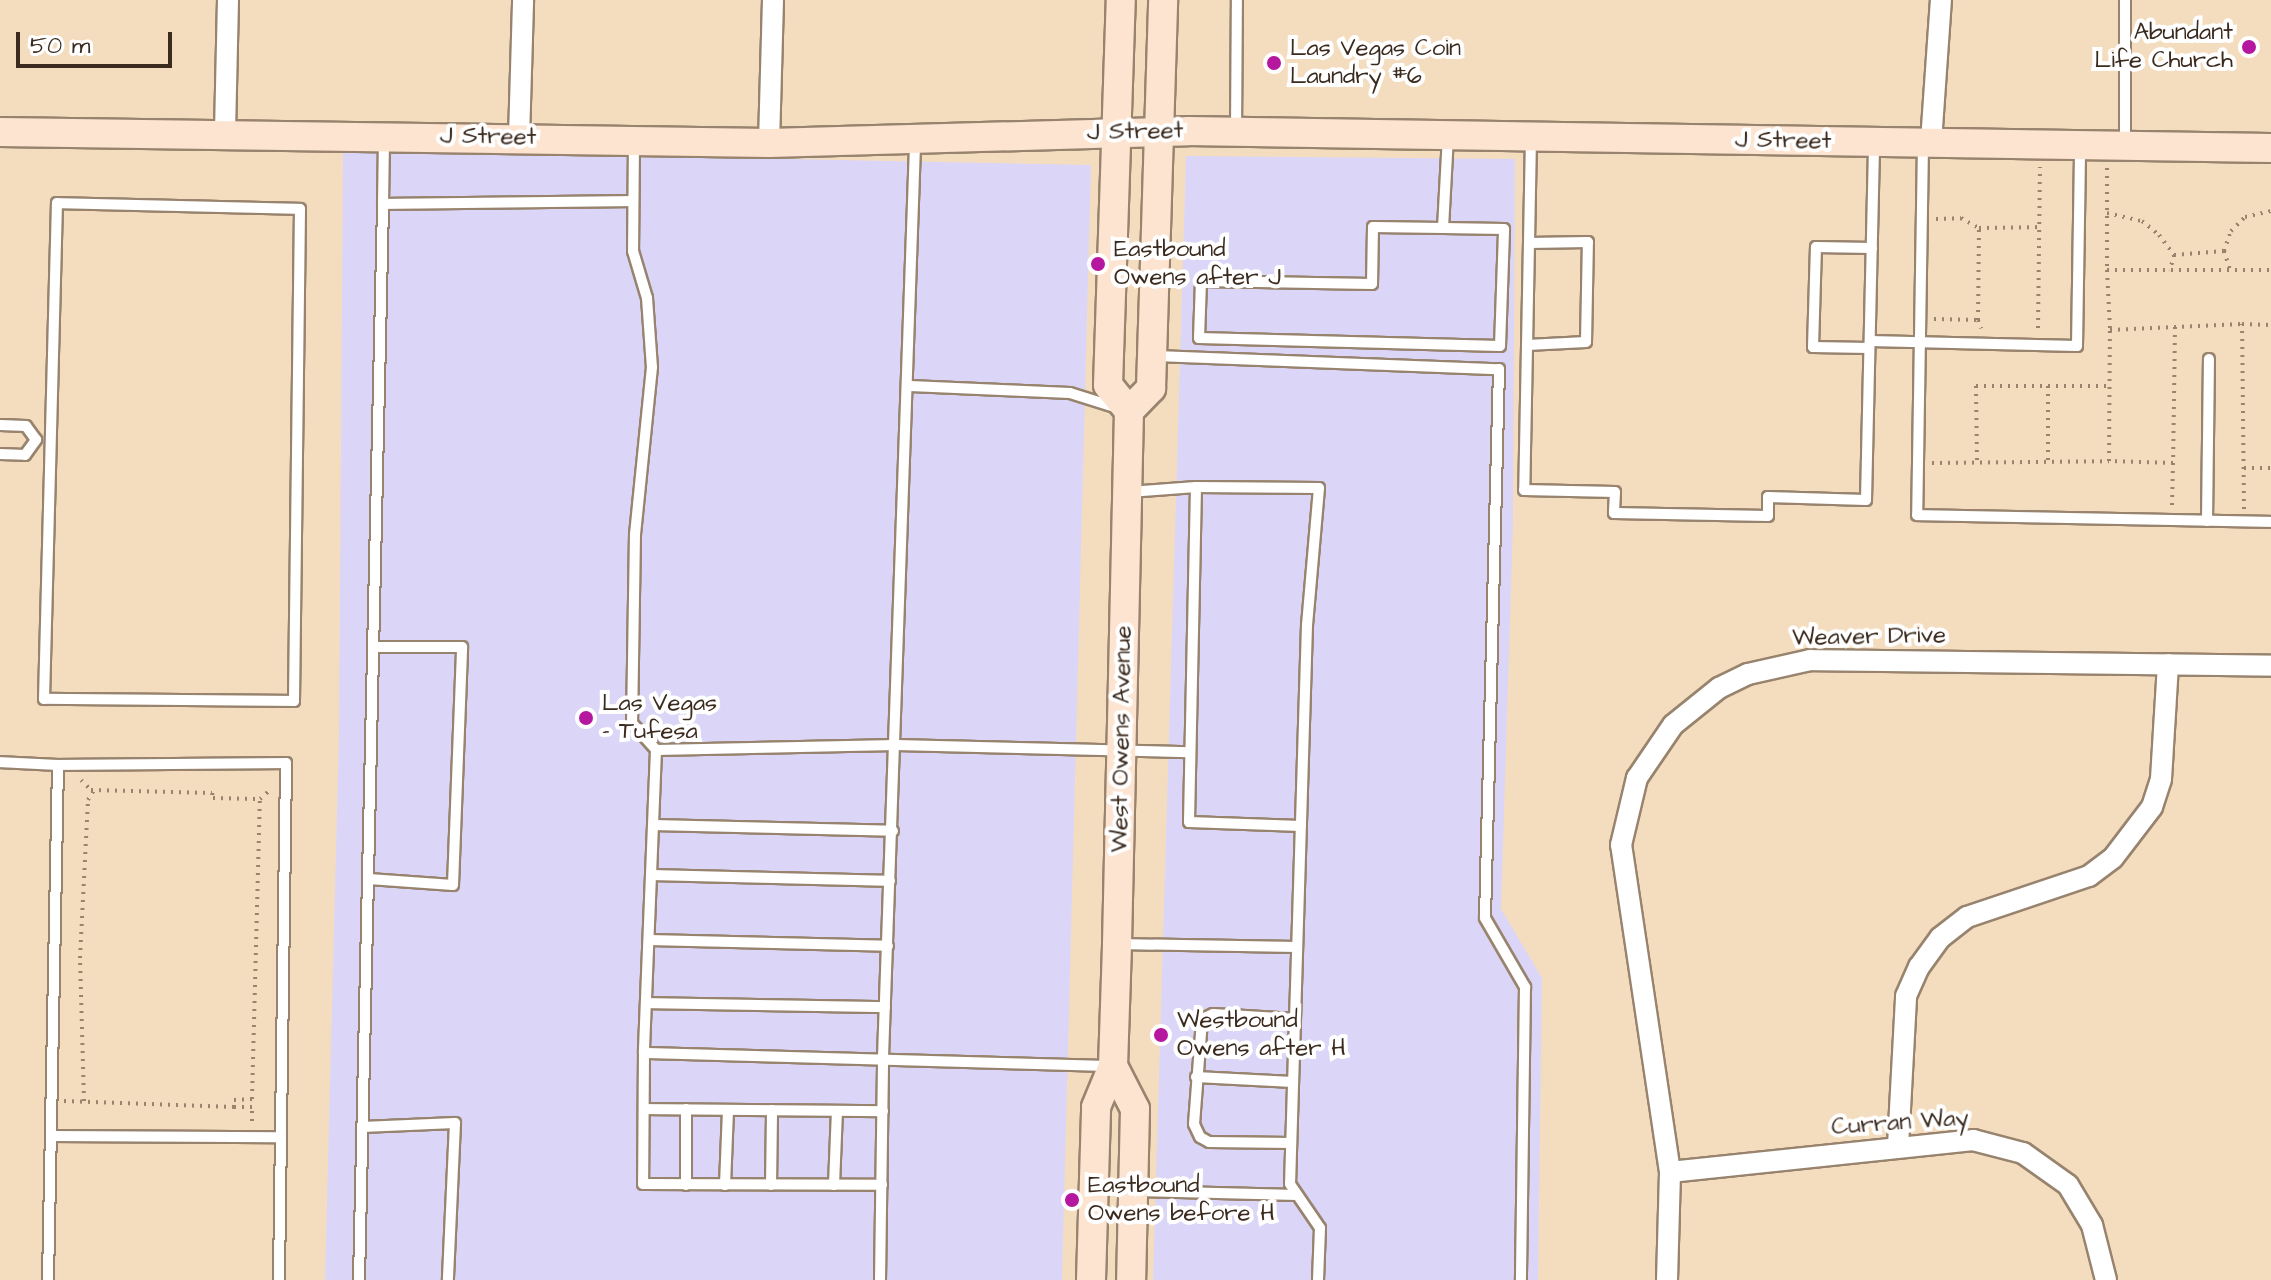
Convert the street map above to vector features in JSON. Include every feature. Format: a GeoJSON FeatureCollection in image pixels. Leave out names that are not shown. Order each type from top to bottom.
{"type":"FeatureCollection","features":[{"type":"Feature","properties":{"kind":"street"},"geometry":{"type":"LineString","coordinates":[[225,132],[228,0]]}},
{"type":"Feature","properties":{"kind":"street"},"geometry":{"type":"LineString","coordinates":[[519,138],[523,0]]}},
{"type":"Feature","properties":{"kind":"street"},"geometry":{"type":"LineString","coordinates":[[769,143],[773,0]]}},
{"type":"Feature","properties":{"kind":"street"},"geometry":{"type":"LineString","coordinates":[[1121,0],[1108,385],[1129,411],[1151,388],[1163,0]]}},
{"type":"Feature","properties":{"kind":"street"},"geometry":{"type":"LineString","coordinates":[[1927,142],[1941,0]]}},
{"type":"Feature","properties":{"kind":"street","name":"J Street"},"geometry":{"type":"LineString","coordinates":[[0,132],[225,132],[769,143],[1236,131],[2271,148]]}},
{"type":"Feature","properties":{"kind":"street","name":"West Owens Avenue"},"geometry":{"type":"LineString","coordinates":[[1091,1280],[1096,1107],[1113,1066],[1129,411]]}},
{"type":"Feature","properties":{"kind":"street","name":"Weaver Drive"},"geometry":{"type":"LineString","coordinates":[[1667,1280],[1670,1172],[1621,845],[1637,778],[1673,725],[1729,683],[1777,665],[1810,660],[2271,666]]}},
{"type":"Feature","properties":{"kind":"street"},"geometry":{"type":"LineString","coordinates":[[1898,1146],[1906,996],[1919,967],[1940,938],[1967,917],[2089,876],[2113,858],[2152,807],[2161,779],[2168,664]]}},
{"type":"Feature","properties":{"kind":"street","name":"West Owens Avenue"},"geometry":{"type":"LineString","coordinates":[[1113,1066],[1135,1109],[1131,1280]]}},
{"type":"Feature","properties":{"kind":"street","name":"Curran Way"},"geometry":{"type":"LineString","coordinates":[[1670,1172],[1973,1140],[2023,1153],[2068,1185],[2085,1208],[2106,1280]]}},
{"type":"Feature","properties":{"kind":"lane"},"geometry":{"type":"LineString","coordinates":[[1236,131],[1237,0]]}},
{"type":"Feature","properties":{"kind":"lane"},"geometry":{"type":"LineString","coordinates":[[1872,248],[1816,247],[1813,347],[1919,342],[2077,346],[2125,0]]}},
{"type":"Feature","properties":{"kind":"lane"},"geometry":{"type":"LineString","coordinates":[[359,1280],[384,135]]}},
{"type":"Feature","properties":{"kind":"lane"},"geometry":{"type":"LineString","coordinates":[[1443,228],[1448,135]]}},
{"type":"Feature","properties":{"kind":"lane"},"geometry":{"type":"LineString","coordinates":[[880,1280],[883,1057],[910,386],[916,138]]}},
{"type":"Feature","properties":{"kind":"lane"},"geometry":{"type":"LineString","coordinates":[[1531,138],[1524,490],[1615,492],[1614,513],[1768,516],[1768,497],[1866,500],[1874,142]]}},
{"type":"Feature","properties":{"kind":"lane"},"geometry":{"type":"LineString","coordinates":[[634,140],[633,251],[647,298],[652,367],[635,534],[632,723],[656,750],[644,1053],[643,1184],[882,1185]]}},
{"type":"Feature","properties":{"kind":"lane"},"geometry":{"type":"LineString","coordinates":[[1927,142],[1921,219],[1917,515],[2271,522]]}},
{"type":"Feature","properties":{"kind":"lane"},"geometry":{"type":"LineString","coordinates":[[383,204],[632,201]]}},
{"type":"Feature","properties":{"kind":"lane"},"geometry":{"type":"LineString","coordinates":[[57,203],[300,209],[294,701],[44,699],[53,441],[57,203]]}},
{"type":"Feature","properties":{"kind":"lane"},"geometry":{"type":"LineString","coordinates":[[1373,227],[1443,228],[1504,229],[1500,346],[1199,338],[1201,281],[1372,284],[1373,227]]}},
{"type":"Feature","properties":{"kind":"lane"},"geometry":{"type":"LineString","coordinates":[[1527,345],[1586,342],[1588,242],[1529,243]]}},
{"type":"Feature","properties":{"kind":"lane"},"geometry":{"type":"LineString","coordinates":[[1153,355],[1499,369],[1485,918],[1525,987],[1521,1280]]}},
{"type":"Feature","properties":{"kind":"lane"},"geometry":{"type":"LineString","coordinates":[[2207,521],[2209,359]]}},
{"type":"Feature","properties":{"kind":"lane"},"geometry":{"type":"LineString","coordinates":[[910,386],[1070,393],[1129,411]]}},
{"type":"Feature","properties":{"kind":"lane"},"geometry":{"type":"LineString","coordinates":[[0,425],[26,426],[36,440]]}},
{"type":"Feature","properties":{"kind":"lane"},"geometry":{"type":"LineString","coordinates":[[36,440],[53,441]]}},
{"type":"Feature","properties":{"kind":"lane"},"geometry":{"type":"LineString","coordinates":[[0,454],[25,455],[36,440]]}},
{"type":"Feature","properties":{"kind":"lane"},"geometry":{"type":"LineString","coordinates":[[1127,493],[1196,487],[1319,488],[1307,625],[1290,1184],[1320,1228],[1318,1280]]}},
{"type":"Feature","properties":{"kind":"lane"},"geometry":{"type":"LineString","coordinates":[[1196,487],[1189,822],[1301,826]]}},
{"type":"Feature","properties":{"kind":"lane"},"geometry":{"type":"LineString","coordinates":[[369,879],[453,885],[462,647],[373,647]]}},
{"type":"Feature","properties":{"kind":"lane"},"geometry":{"type":"LineString","coordinates":[[656,750],[896,745],[1190,752]]}},
{"type":"Feature","properties":{"kind":"lane"},"geometry":{"type":"LineString","coordinates":[[0,762],[62,765],[282,763],[279,1280]]}},
{"type":"Feature","properties":{"kind":"lane"},"geometry":{"type":"LineString","coordinates":[[48,1280],[62,765]]}},
{"type":"Feature","properties":{"kind":"lane"},"geometry":{"type":"LineString","coordinates":[[653,825],[893,831]]}},
{"type":"Feature","properties":{"kind":"lane"},"geometry":{"type":"LineString","coordinates":[[651,875],[890,881]]}},
{"type":"Feature","properties":{"kind":"lane"},"geometry":{"type":"LineString","coordinates":[[649,940],[888,946]]}},
{"type":"Feature","properties":{"kind":"lane"},"geometry":{"type":"LineString","coordinates":[[1117,944],[1297,947]]}},
{"type":"Feature","properties":{"kind":"lane"},"geometry":{"type":"LineString","coordinates":[[646,1003],[885,1007]]}},
{"type":"Feature","properties":{"kind":"lane"},"geometry":{"type":"LineString","coordinates":[[1291,1143],[1209,1142],[1200,1137],[1194,1124],[1202,1019],[1213,1014],[1295,1019]]}},
{"type":"Feature","properties":{"kind":"lane"},"geometry":{"type":"LineString","coordinates":[[644,1053],[883,1057],[1113,1066]]}},
{"type":"Feature","properties":{"kind":"lane"},"geometry":{"type":"LineString","coordinates":[[1196,1077],[1293,1082]]}},
{"type":"Feature","properties":{"kind":"lane"},"geometry":{"type":"LineString","coordinates":[[644,1109],[883,1111]]}},
{"type":"Feature","properties":{"kind":"lane"},"geometry":{"type":"LineString","coordinates":[[686,1109],[686,1185]]}},
{"type":"Feature","properties":{"kind":"lane"},"geometry":{"type":"LineString","coordinates":[[725,1185],[728,1110]]}},
{"type":"Feature","properties":{"kind":"lane"},"geometry":{"type":"LineString","coordinates":[[771,1185],[772,1110]]}},
{"type":"Feature","properties":{"kind":"lane"},"geometry":{"type":"LineString","coordinates":[[834,1185],[837,1111]]}},
{"type":"Feature","properties":{"kind":"lane"},"geometry":{"type":"LineString","coordinates":[[362,1127],[455,1123],[448,1280]]}},
{"type":"Feature","properties":{"kind":"lane"},"geometry":{"type":"LineString","coordinates":[[51,1136],[280,1137]]}},
{"type":"Feature","properties":{"kind":"lane"},"geometry":{"type":"LineString","coordinates":[[1134,1191],[1297,1195]]}},
{"type":"Feature","properties":{"kind":"path"},"geometry":{"type":"LineString","coordinates":[[2024,328],[2040,328],[2039,144]]}},
{"type":"Feature","properties":{"kind":"path"},"geometry":{"type":"LineString","coordinates":[[2104,145],[2110,330],[2109,461]]}},
{"type":"Feature","properties":{"kind":"path"},"geometry":{"type":"LineString","coordinates":[[2230,270],[2224,251],[2231,231],[2245,217],[2271,211]]}},
{"type":"Feature","properties":{"kind":"path"},"geometry":{"type":"LineString","coordinates":[[2107,213],[2142,221],[2174,255]]}},
{"type":"Feature","properties":{"kind":"path"},"geometry":{"type":"LineString","coordinates":[[1921,219],[1961,218],[1979,228],[2040,227]]}},
{"type":"Feature","properties":{"kind":"path"},"geometry":{"type":"LineString","coordinates":[[1979,228],[1978,328],[1993,328]]}},
{"type":"Feature","properties":{"kind":"path"},"geometry":{"type":"LineString","coordinates":[[2174,255],[2224,251]]}},
{"type":"Feature","properties":{"kind":"path"},"geometry":{"type":"LineString","coordinates":[[2170,270],[2174,255]]}},
{"type":"Feature","properties":{"kind":"path"},"geometry":{"type":"LineString","coordinates":[[2107,270],[2271,270]]}},
{"type":"Feature","properties":{"kind":"path"},"geometry":{"type":"LineString","coordinates":[[1920,319],[1978,320]]}},
{"type":"Feature","properties":{"kind":"path"},"geometry":{"type":"LineString","coordinates":[[2242,324],[2244,521]]}},
{"type":"Feature","properties":{"kind":"path"},"geometry":{"type":"LineString","coordinates":[[2110,330],[2271,325]]}},
{"type":"Feature","properties":{"kind":"path"},"geometry":{"type":"LineString","coordinates":[[2171,520],[2175,327]]}},
{"type":"Feature","properties":{"kind":"path"},"geometry":{"type":"LineString","coordinates":[[1977,460],[1976,386],[2110,386]]}},
{"type":"Feature","properties":{"kind":"path"},"geometry":{"type":"LineString","coordinates":[[2048,386],[2048,460]]}},
{"type":"Feature","properties":{"kind":"path"},"geometry":{"type":"LineString","coordinates":[[1918,464],[1977,460],[2173,463]]}},
{"type":"Feature","properties":{"kind":"path"},"geometry":{"type":"LineString","coordinates":[[2244,468],[2271,468]]}},
{"type":"Feature","properties":{"kind":"path"},"geometry":{"type":"LineString","coordinates":[[62,765],[94,790],[260,799],[276,785],[282,763]]}},
{"type":"Feature","properties":{"kind":"path"},"geometry":{"type":"LineString","coordinates":[[84,1101],[80,958],[88,800],[94,790]]}},
{"type":"Feature","properties":{"kind":"path"},"geometry":{"type":"LineString","coordinates":[[234,1107],[234,1100],[252,1099],[260,799]]}},
{"type":"Feature","properties":{"kind":"path"},"geometry":{"type":"LineString","coordinates":[[51,1107],[62,1101],[252,1107],[249,1137]]}},
{"type":"Feature","properties":{"kind":"shaded area"},"geometry":{"type":"Polygon","coordinates":[[[343,150],[1091,165],[1062,1280],[325,1280],[339,733],[343,150]]]}},
{"type":"Feature","properties":{"kind":"shaded area"},"geometry":{"type":"Polygon","coordinates":[[[1186,156],[1515,159],[1513,523],[1501,909],[1542,978],[1538,1280],[1153,1280],[1186,156]]]}},
{"type":"Feature","properties":{"kind":"place","name":"Abundant Life Church"},"geometry":{"type":"Point","coordinates":[2249,47]}},
{"type":"Feature","properties":{"kind":"place","name":"Las Vegas Coin Laundry #6"},"geometry":{"type":"Point","coordinates":[1274,63]}},
{"type":"Feature","properties":{"kind":"place","name":"Eastbound Owens after J"},"geometry":{"type":"Point","coordinates":[1098,264]}},
{"type":"Feature","properties":{"kind":"place","name":"Las Vegas - Tufesa"},"geometry":{"type":"Point","coordinates":[586,718]}},
{"type":"Feature","properties":{"kind":"place","name":"Westbound Owens after H"},"geometry":{"type":"Point","coordinates":[1161,1035]}},
{"type":"Feature","properties":{"kind":"place","name":"Eastbound Owens before H"},"geometry":{"type":"Point","coordinates":[1072,1200]}}]}
